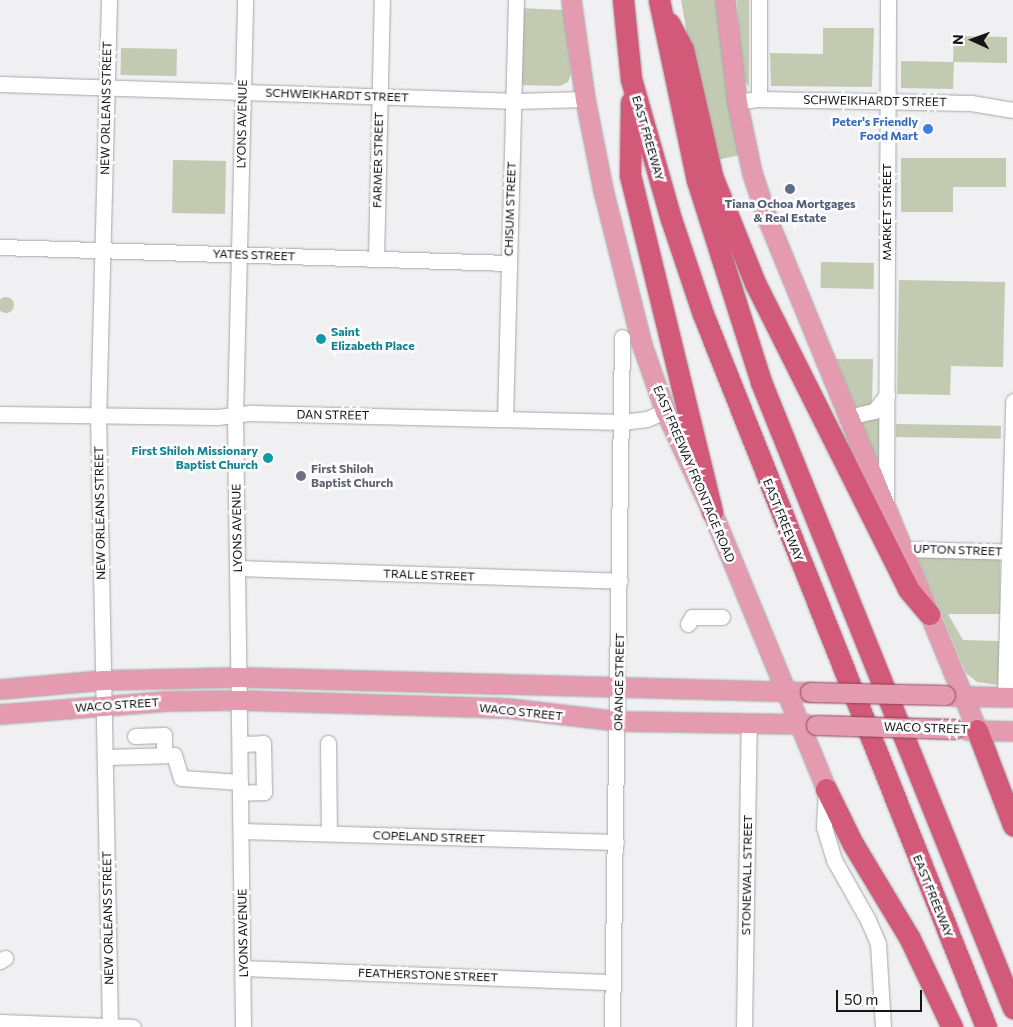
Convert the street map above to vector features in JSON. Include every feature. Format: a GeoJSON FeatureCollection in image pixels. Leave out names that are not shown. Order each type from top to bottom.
{"type":"FeatureCollection","features":[{"type":"Feature","properties":{"kind":"highway","name":"EAST FREEWAY"},"geometry":{"type":"LineString","coordinates":[[623,0],[631,79],[671,218],[703,314],[986,1027]]}},
{"type":"Feature","properties":{"kind":"highway"},"geometry":{"type":"LineString","coordinates":[[660,4],[683,50],[712,176],[755,284],[908,589],[929,614]]}},
{"type":"Feature","properties":{"kind":"highway"},"geometry":{"type":"LineString","coordinates":[[660,4],[697,180],[761,382],[1013,1008]]}},
{"type":"Feature","properties":{"kind":"highway"},"geometry":{"type":"LineString","coordinates":[[631,79],[630,175],[712,512]]}},
{"type":"Feature","properties":{"kind":"highway"},"geometry":{"type":"LineString","coordinates":[[978,730],[1013,826]]}},
{"type":"Feature","properties":{"kind":"highway"},"geometry":{"type":"LineString","coordinates":[[826,789],[853,844],[910,938],[952,1027]]}},
{"type":"Feature","properties":{"kind":"main road","name":"EAST FREEWAY FRONTAGE ROAD"},"geometry":{"type":"LineString","coordinates":[[571,0],[585,99],[623,271],[665,411],[712,512],[784,691],[807,724],[826,789]]}},
{"type":"Feature","properties":{"kind":"main road"},"geometry":{"type":"LineString","coordinates":[[726,0],[737,102],[752,173],[767,218],[929,614],[954,696],[978,730]]}},
{"type":"Feature","properties":{"kind":"main road","name":"WACO STREET"},"geometry":{"type":"LineString","coordinates":[[0,688],[103,680],[239,677],[1009,697]]}},
{"type":"Feature","properties":{"kind":"main road"},"geometry":{"type":"LineString","coordinates":[[426,682],[426,706]]}},
{"type":"Feature","properties":{"kind":"main road","name":"WACO STREET"},"geometry":{"type":"LineString","coordinates":[[0,714],[104,705],[239,700],[508,708],[618,721],[807,724],[1013,731]]}},
{"type":"Feature","properties":{"kind":"street","name":"NEW ORLEANS STREET"},"geometry":{"type":"LineString","coordinates":[[109,0],[98,414],[110,1026]]}},
{"type":"Feature","properties":{"kind":"street","name":"LYONS AVENUE"},"geometry":{"type":"LineString","coordinates":[[243,1027],[244,968],[235,415],[246,0]]}},
{"type":"Feature","properties":{"kind":"street","name":"FARMER STREET"},"geometry":{"type":"LineString","coordinates":[[376,259],[382,0]]}},
{"type":"Feature","properties":{"kind":"street","name":"CHISUM STREET"},"geometry":{"type":"LineString","coordinates":[[505,419],[516,0]]}},
{"type":"Feature","properties":{"kind":"street"},"geometry":{"type":"LineString","coordinates":[[758,0],[759,99]]}},
{"type":"Feature","properties":{"kind":"street","name":"MARKET STREET"},"geometry":{"type":"LineString","coordinates":[[886,509],[888,0]]}},
{"type":"Feature","properties":{"kind":"street","name":"SCHWEIKHARDT STREET"},"geometry":{"type":"LineString","coordinates":[[0,84],[514,101],[585,99]]}},
{"type":"Feature","properties":{"kind":"street","name":"SCHWEIKHARDT STREET"},"geometry":{"type":"LineString","coordinates":[[737,102],[759,99],[970,103],[1013,110]]}},
{"type":"Feature","properties":{"kind":"street","name":"YATES STREET"},"geometry":{"type":"LineString","coordinates":[[0,247],[508,263]]}},
{"type":"Feature","properties":{"kind":"street","name":"ORANGE STREET"},"geometry":{"type":"LineString","coordinates":[[612,1027],[618,721],[622,336]]}},
{"type":"Feature","properties":{"kind":"street"},"geometry":{"type":"LineString","coordinates":[[848,417],[874,411],[887,395]]}},
{"type":"Feature","properties":{"kind":"street"},"geometry":{"type":"LineString","coordinates":[[1009,697],[1013,402]]}},
{"type":"Feature","properties":{"kind":"street","name":"DAN STREET"},"geometry":{"type":"LineString","coordinates":[[0,414],[235,415],[622,422],[646,419],[665,411]]}},
{"type":"Feature","properties":{"kind":"street","name":"UPTON STREET"},"geometry":{"type":"LineString","coordinates":[[902,549],[1010,552]]}},
{"type":"Feature","properties":{"kind":"street","name":"TRALLE STREET"},"geometry":{"type":"LineString","coordinates":[[237,568],[620,581]]}},
{"type":"Feature","properties":{"kind":"street"},"geometry":{"type":"LineString","coordinates":[[688,624],[692,616],[722,617]]}},
{"type":"Feature","properties":{"kind":"street","name":"STONEWALL STREET"},"geometry":{"type":"LineString","coordinates":[[744,1027],[749,723]]}},
{"type":"Feature","properties":{"kind":"street"},"geometry":{"type":"LineString","coordinates":[[135,736],[164,735],[164,756]]}},
{"type":"Feature","properties":{"kind":"street"},"geometry":{"type":"LineString","coordinates":[[106,757],[174,756],[181,778],[264,792],[263,743],[240,744]]}},
{"type":"Feature","properties":{"kind":"street"},"geometry":{"type":"LineString","coordinates":[[328,743],[329,833]]}},
{"type":"Feature","properties":{"kind":"street"},"geometry":{"type":"LineString","coordinates":[[826,789],[824,826],[834,860],[868,920],[878,943],[883,1027]]}},
{"type":"Feature","properties":{"kind":"street","name":"COPELAND STREET"},"geometry":{"type":"LineString","coordinates":[[241,831],[616,842]]}},
{"type":"Feature","properties":{"kind":"street","name":"FEATHERSTONE STREET"},"geometry":{"type":"LineString","coordinates":[[244,968],[613,982]]}},
{"type":"Feature","properties":{"kind":"street"},"geometry":{"type":"LineString","coordinates":[[0,1022],[133,1027]]}},
{"type":"Feature","properties":{"kind":"green space"},"geometry":{"type":"Polygon","coordinates":[[[681,0],[719,0],[740,155],[717,160],[694,72],[681,0]]]}},
{"type":"Feature","properties":{"kind":"green space"},"geometry":{"type":"Polygon","coordinates":[[[737,0],[749,0],[749,87],[745,81],[740,52],[737,0]]]}},
{"type":"Feature","properties":{"kind":"green space"},"geometry":{"type":"Polygon","coordinates":[[[519,8],[564,10],[571,74],[568,82],[560,86],[520,85],[519,8]]]}},
{"type":"Feature","properties":{"kind":"green space"},"geometry":{"type":"Polygon","coordinates":[[[823,28],[874,28],[872,87],[771,86],[770,53],[823,54],[823,28]]]}},
{"type":"Feature","properties":{"kind":"green space"},"geometry":{"type":"Polygon","coordinates":[[[954,36],[1007,37],[1007,63],[954,62],[953,89],[901,88],[901,61],[953,62],[954,36]]]}},
{"type":"Feature","properties":{"kind":"green space"},"geometry":{"type":"Polygon","coordinates":[[[121,48],[177,49],[177,76],[121,75],[121,48]]]}},
{"type":"Feature","properties":{"kind":"green space"},"geometry":{"type":"Polygon","coordinates":[[[901,158],[1006,158],[1006,187],[953,187],[953,212],[901,212],[901,158]]]}},
{"type":"Feature","properties":{"kind":"green space"},"geometry":{"type":"Polygon","coordinates":[[[173,160],[226,161],[225,214],[172,213],[173,160]]]}},
{"type":"Feature","properties":{"kind":"green space"},"geometry":{"type":"Polygon","coordinates":[[[821,262],[874,263],[874,289],[821,288],[821,262]]]}},
{"type":"Feature","properties":{"kind":"green space"},"geometry":{"type":"Polygon","coordinates":[[[899,280],[1005,282],[1003,367],[951,366],[950,395],[897,394],[899,280]]]}},
{"type":"Feature","properties":{"kind":"green space"},"geometry":{"type":"Polygon","coordinates":[[[6,297],[12,299],[14,305],[12,311],[6,313],[0,311],[-2,305],[0,299],[6,297]]]}},
{"type":"Feature","properties":{"kind":"green space"},"geometry":{"type":"Polygon","coordinates":[[[836,359],[873,359],[872,406],[856,409],[836,359]]]}},
{"type":"Feature","properties":{"kind":"green space"},"geometry":{"type":"Polygon","coordinates":[[[879,416],[882,474],[861,422],[879,416]]]}},
{"type":"Feature","properties":{"kind":"green space"},"geometry":{"type":"Polygon","coordinates":[[[896,424],[1001,426],[1001,439],[896,437],[896,424]]]}},
{"type":"Feature","properties":{"kind":"green space"},"geometry":{"type":"Polygon","coordinates":[[[927,554],[1000,558],[1000,614],[948,614],[963,640],[1000,641],[999,685],[977,682],[966,673],[918,558],[927,554]]]}},
{"type":"Feature","properties":{"kind":"place","name":"Peter's Friendly Food Mart"},"geometry":{"type":"Point","coordinates":[928,129]}},
{"type":"Feature","properties":{"kind":"place","name":"Tiana Ochoa Mortgages & Real Estate"},"geometry":{"type":"Point","coordinates":[790,189]}},
{"type":"Feature","properties":{"kind":"place","name":"Saint Elizabeth Place"},"geometry":{"type":"Point","coordinates":[321,339]}},
{"type":"Feature","properties":{"kind":"place","name":"First Shiloh Missionary Baptist Church"},"geometry":{"type":"Point","coordinates":[268,458]}},
{"type":"Feature","properties":{"kind":"place","name":"First Shiloh Baptist Church"},"geometry":{"type":"Point","coordinates":[301,476]}}]}
